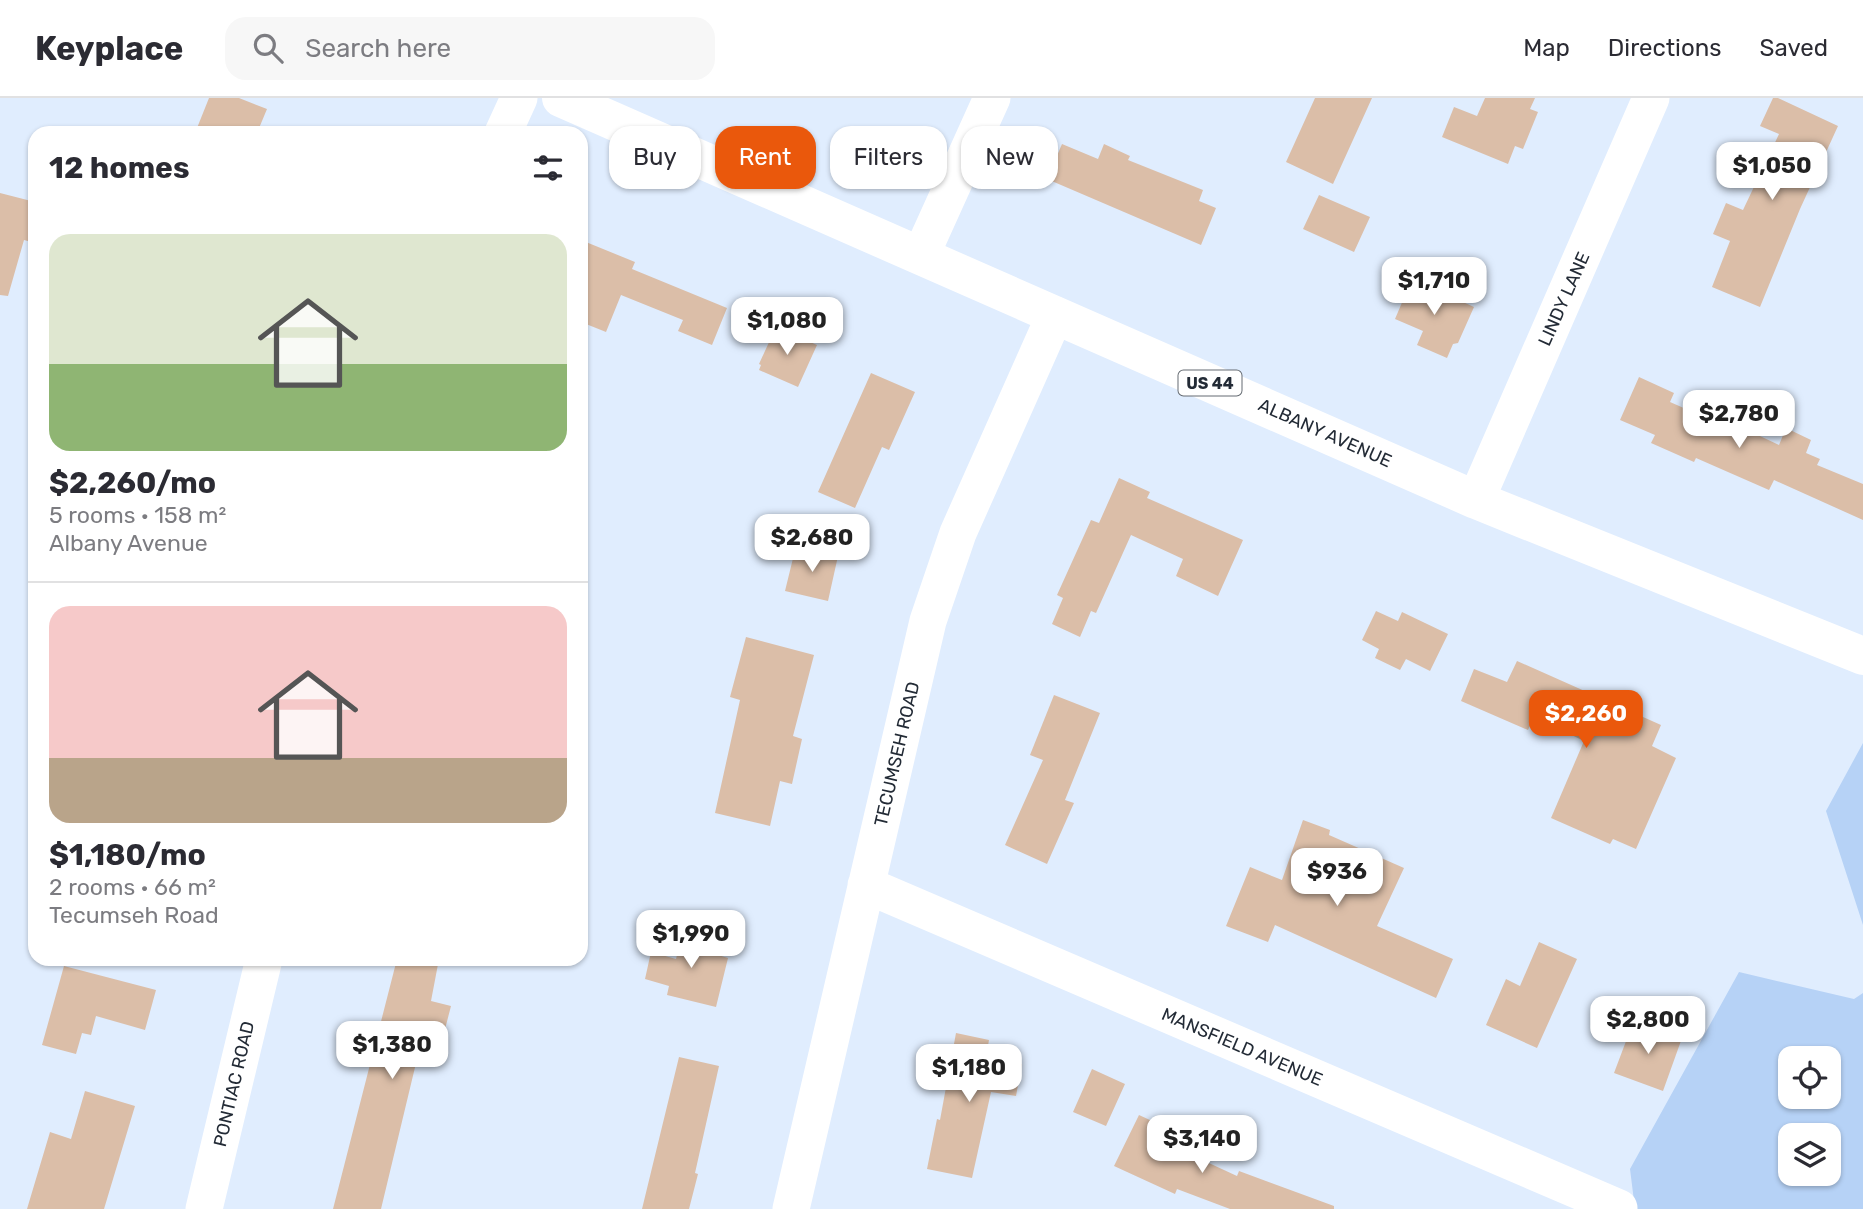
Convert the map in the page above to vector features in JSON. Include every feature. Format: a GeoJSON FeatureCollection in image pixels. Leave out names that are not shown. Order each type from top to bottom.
{"type":"FeatureCollection","features":[{"type":"Feature","properties":{"kind":"highway","name":"ALBANY AVENUE"},"geometry":{"type":"LineString","coordinates":[[561,98],[1476,500],[1863,656]]}},
{"type":"Feature","properties":{"kind":"street"},"geometry":{"type":"LineString","coordinates":[[506,126],[519,98]]}},
{"type":"Feature","properties":{"kind":"street"},"geometry":{"type":"LineString","coordinates":[[922,255],[992,98]]}},
{"type":"Feature","properties":{"kind":"street","name":"LINDY LANE"},"geometry":{"type":"LineString","coordinates":[[1476,500],[1651,98]]}},
{"type":"Feature","properties":{"kind":"street","name":"TECUMSEH ROAD"},"geometry":{"type":"LineString","coordinates":[[791,1209],[928,621],[958,533],[1055,315]]}},
{"type":"Feature","properties":{"kind":"street","name":"MANSFIELD AVENUE"},"geometry":{"type":"LineString","coordinates":[[866,885],[1619,1208]]}},
{"type":"Feature","properties":{"kind":"street","name":"PONTIAC ROAD"},"geometry":{"type":"LineString","coordinates":[[204,1209],[262,966]]}},
{"type":"Feature","properties":{"kind":"shaded area"},"geometry":{"type":"Polygon","coordinates":[[[1863,743],[1863,925],[1826,811],[1863,743]]]}},
{"type":"Feature","properties":{"kind":"shaded area"},"geometry":{"type":"Polygon","coordinates":[[[1739,972],[1854,999],[1863,993],[1863,1209],[1635,1209],[1630,1169],[1739,972]]]}},
{"type":"Feature","properties":{"kind":"building"},"geometry":{"type":"Polygon","coordinates":[[[209,98],[239,98],[267,109],[260,126],[198,126],[209,98]]]}},
{"type":"Feature","properties":{"kind":"building"},"geometry":{"type":"Polygon","coordinates":[[[1315,98],[1372,98],[1333,184],[1286,162],[1315,98]]]}},
{"type":"Feature","properties":{"kind":"building"},"geometry":{"type":"Polygon","coordinates":[[[1485,98],[1535,98],[1530,109],[1538,112],[1523,149],[1515,146],[1508,164],[1442,137],[1454,107],[1477,116],[1485,98]]]}},
{"type":"Feature","properties":{"kind":"building"},"geometry":{"type":"Polygon","coordinates":[[[1773,98],[1838,126],[1760,307],[1712,287],[1730,241],[1713,234],[1726,203],[1743,210],[1779,134],[1760,126],[1773,98]]]}},
{"type":"Feature","properties":{"kind":"building"},"geometry":{"type":"Polygon","coordinates":[[[1062,144],[1098,159],[1104,144],[1130,156],[1128,160],[1203,190],[1199,201],[1216,208],[1201,245],[1058,184],[1058,153],[1062,144]]]}},
{"type":"Feature","properties":{"kind":"building"},"geometry":{"type":"Polygon","coordinates":[[[0,193],[28,200],[28,241],[24,240],[8,296],[0,295],[0,193]]]}},
{"type":"Feature","properties":{"kind":"building"},"geometry":{"type":"Polygon","coordinates":[[[1319,195],[1370,217],[1354,252],[1303,229],[1319,195]]]}},
{"type":"Feature","properties":{"kind":"building"},"geometry":{"type":"Polygon","coordinates":[[[588,243],[635,262],[632,269],[727,308],[712,345],[678,331],[683,320],[621,295],[606,332],[588,325],[588,243]]]}},
{"type":"Feature","properties":{"kind":"building"},"geometry":{"type":"Polygon","coordinates":[[[1412,279],[1474,307],[1458,343],[1453,344],[1447,358],[1417,345],[1423,331],[1395,319],[1412,279]]]}},
{"type":"Feature","properties":{"kind":"building"},"geometry":{"type":"Polygon","coordinates":[[[776,327],[817,345],[798,387],[759,370],[759,364],[776,327]]]}},
{"type":"Feature","properties":{"kind":"building"},"geometry":{"type":"Polygon","coordinates":[[[871,373],[915,392],[889,450],[882,447],[855,508],[818,492],[871,373]]]}},
{"type":"Feature","properties":{"kind":"building"},"geometry":{"type":"Polygon","coordinates":[[[1639,377],[1674,393],[1670,402],[1743,434],[1745,429],[1779,445],[1786,428],[1811,440],[1806,453],[1820,459],[1817,465],[1863,484],[1863,520],[1774,480],[1769,490],[1696,458],[1694,462],[1651,443],[1655,435],[1620,420],[1639,377]]]}},
{"type":"Feature","properties":{"kind":"building"},"geometry":{"type":"Polygon","coordinates":[[[1119,478],[1150,492],[1147,498],[1243,540],[1218,596],[1176,576],[1183,559],[1131,535],[1096,613],[1091,611],[1080,637],[1052,624],[1063,598],[1057,595],[1091,520],[1099,523],[1119,478]]]}},
{"type":"Feature","properties":{"kind":"building"},"geometry":{"type":"Polygon","coordinates":[[[796,546],[838,556],[828,601],[785,591],[796,546]]]}},
{"type":"Feature","properties":{"kind":"building"},"geometry":{"type":"Polygon","coordinates":[[[1376,611],[1398,621],[1402,612],[1448,634],[1430,671],[1406,659],[1400,670],[1375,658],[1379,649],[1362,640],[1376,611]]]}},
{"type":"Feature","properties":{"kind":"building"},"geometry":{"type":"Polygon","coordinates":[[[746,637],[814,655],[793,736],[802,739],[792,784],[780,781],[770,826],[715,813],[740,700],[730,697],[746,637]]]}},
{"type":"Feature","properties":{"kind":"building"},"geometry":{"type":"Polygon","coordinates":[[[1517,661],[1661,725],[1652,746],[1676,758],[1636,849],[1613,839],[1610,844],[1551,818],[1584,741],[1534,717],[1528,730],[1461,701],[1474,669],[1507,682],[1517,661]]]}},
{"type":"Feature","properties":{"kind":"building"},"geometry":{"type":"Polygon","coordinates":[[[1054,695],[1100,713],[1065,800],[1074,803],[1047,864],[1005,845],[1043,760],[1030,755],[1054,695]]]}},
{"type":"Feature","properties":{"kind":"building"},"geometry":{"type":"Polygon","coordinates":[[[1303,820],[1330,830],[1329,835],[1404,868],[1377,926],[1453,959],[1436,998],[1275,925],[1268,942],[1226,926],[1250,867],[1282,880],[1303,820]]]}},
{"type":"Feature","properties":{"kind":"building"},"geometry":{"type":"Polygon","coordinates":[[[683,931],[719,940],[715,954],[728,958],[716,1007],[667,995],[669,986],[645,979],[651,952],[676,959],[683,931]]]}},
{"type":"Feature","properties":{"kind":"building"},"geometry":{"type":"Polygon","coordinates":[[[1539,942],[1577,959],[1537,1048],[1486,1025],[1506,979],[1520,986],[1539,942]]]}},
{"type":"Feature","properties":{"kind":"building"},"geometry":{"type":"Polygon","coordinates":[[[64,966],[156,990],[145,1030],[96,1016],[91,1035],[82,1033],[76,1054],[42,1045],[64,966]]]}},
{"type":"Feature","properties":{"kind":"building"},"geometry":{"type":"Polygon","coordinates":[[[395,966],[438,966],[431,1001],[451,1006],[436,1064],[417,1059],[381,1209],[333,1209],[395,966]]]}},
{"type":"Feature","properties":{"kind":"building"},"geometry":{"type":"Polygon","coordinates":[[[1634,1020],[1682,1038],[1663,1091],[1614,1073],[1634,1020]]]}},
{"type":"Feature","properties":{"kind":"building"},"geometry":{"type":"Polygon","coordinates":[[[956,1033],[989,1040],[986,1057],[1022,1064],[1016,1096],[991,1092],[972,1178],[927,1169],[937,1119],[940,1120],[956,1033]]]}},
{"type":"Feature","properties":{"kind":"building"},"geometry":{"type":"Polygon","coordinates":[[[679,1057],[719,1066],[695,1173],[698,1174],[689,1209],[642,1209],[679,1057]]]}},
{"type":"Feature","properties":{"kind":"building"},"geometry":{"type":"Polygon","coordinates":[[[1092,1069],[1125,1084],[1106,1126],[1073,1112],[1092,1069]]]}},
{"type":"Feature","properties":{"kind":"building"},"geometry":{"type":"Polygon","coordinates":[[[85,1091],[135,1106],[104,1209],[27,1209],[50,1132],[71,1139],[85,1091]]]}},
{"type":"Feature","properties":{"kind":"building"},"geometry":{"type":"Polygon","coordinates":[[[1139,1115],[1165,1127],[1159,1140],[1237,1176],[1239,1171],[1334,1206],[1334,1209],[1230,1209],[1177,1189],[1175,1194],[1114,1166],[1139,1115]]]}}]}
